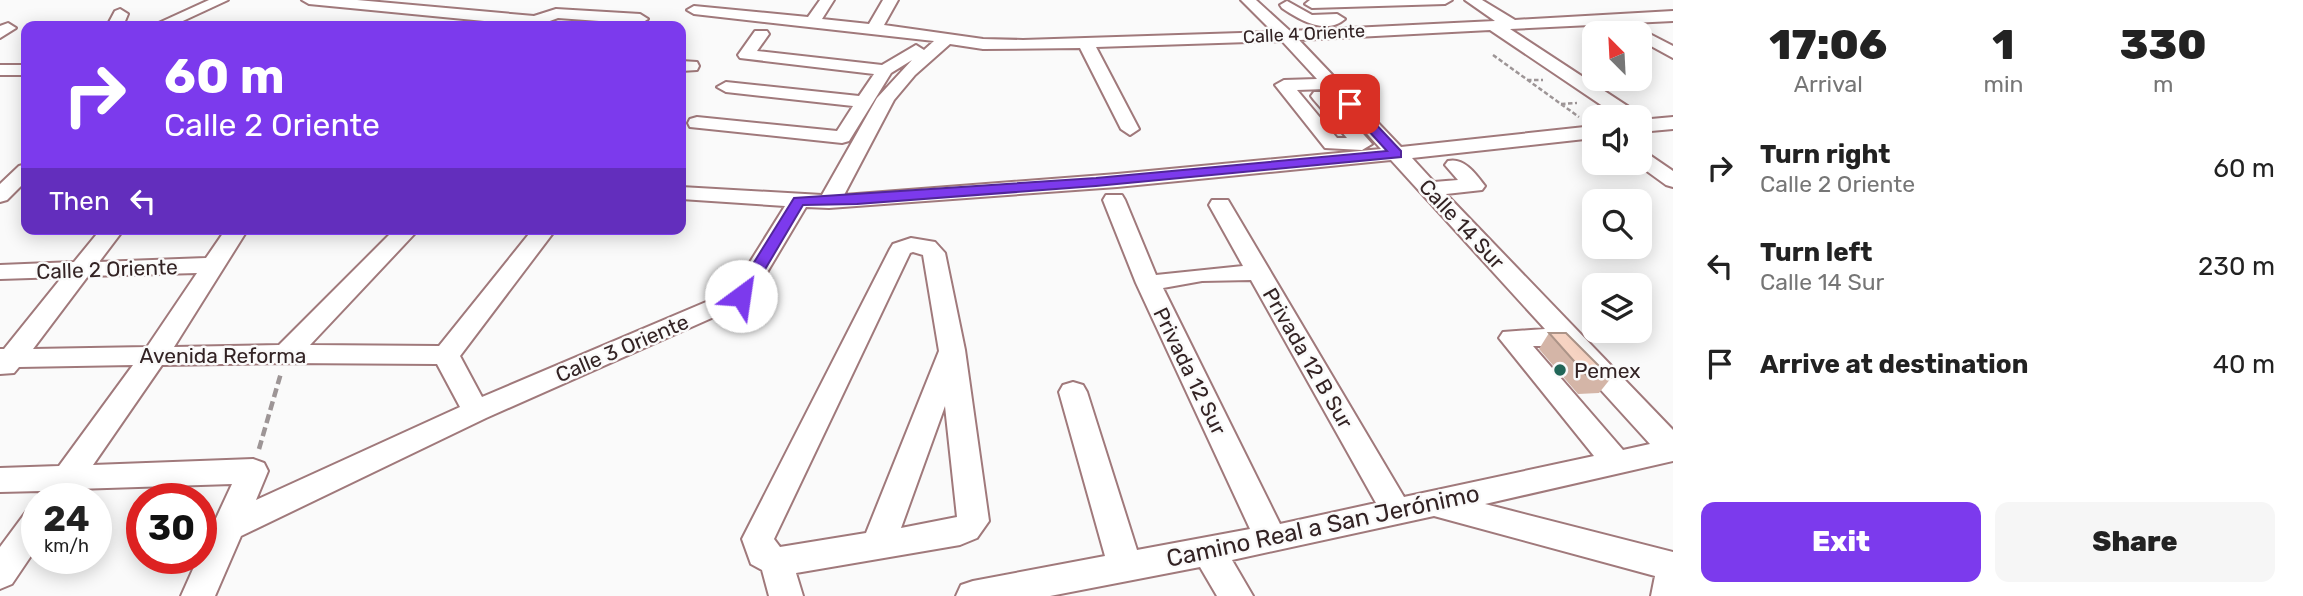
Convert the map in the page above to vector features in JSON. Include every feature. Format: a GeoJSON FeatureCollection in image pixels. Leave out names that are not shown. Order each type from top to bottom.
{"type":"FeatureCollection","features":[{"type":"Feature","properties":{"kind":"street"},"geometry":{"type":"LineString","coordinates":[[172,21],[221,0]]}},
{"type":"Feature","properties":{"kind":"street"},"geometry":{"type":"LineString","coordinates":[[309,0],[536,21],[556,13],[640,19]]}},
{"type":"Feature","properties":{"kind":"street"},"geometry":{"type":"LineString","coordinates":[[379,21],[387,8],[401,0]]}},
{"type":"Feature","properties":{"kind":"street"},"geometry":{"type":"LineString","coordinates":[[462,14],[486,0]]}},
{"type":"Feature","properties":{"kind":"street"},"geometry":{"type":"LineString","coordinates":[[602,16],[624,0]]}},
{"type":"Feature","properties":{"kind":"street"},"geometry":{"type":"LineString","coordinates":[[755,16],[768,0]]}},
{"type":"Feature","properties":{"kind":"street"},"geometry":{"type":"LineString","coordinates":[[812,22],[827,0]]}},
{"type":"Feature","properties":{"kind":"street"},"geometry":{"type":"LineString","coordinates":[[874,29],[891,0]]}},
{"type":"Feature","properties":{"kind":"street","name":"Calle 14 Sur"},"geometry":{"type":"LineString","coordinates":[[1248,0],[1280,29],[1321,84],[1392,149],[1673,450]]}},
{"type":"Feature","properties":{"kind":"street"},"geometry":{"type":"LineString","coordinates":[[1309,20],[1287,5],[1445,0]]}},
{"type":"Feature","properties":{"kind":"street"},"geometry":{"type":"LineString","coordinates":[[1472,0],[1614,105]]}},
{"type":"Feature","properties":{"kind":"street"},"geometry":{"type":"LineString","coordinates":[[1663,0],[1673,2]]}},
{"type":"Feature","properties":{"kind":"street","name":"Calle 4 Oriente"},"geometry":{"type":"LineString","coordinates":[[699,5],[755,16],[1010,45],[1086,43],[1280,29],[1673,16]]}},
{"type":"Feature","properties":{"kind":"street"},"geometry":{"type":"LineString","coordinates":[[1280,29],[1309,20],[1500,21]]}},
{"type":"Feature","properties":{"kind":"street"},"geometry":{"type":"LineString","coordinates":[[761,34],[747,55],[885,70]]}},
{"type":"Feature","properties":{"kind":"street"},"geometry":{"type":"LineString","coordinates":[[697,123],[842,137],[885,70],[940,39]]}},
{"type":"Feature","properties":{"kind":"street"},"geometry":{"type":"LineString","coordinates":[[829,202],[886,98],[940,39]]}},
{"type":"Feature","properties":{"kind":"street"},"geometry":{"type":"LineString","coordinates":[[1652,41],[1673,53]]}},
{"type":"Feature","properties":{"kind":"street"},"geometry":{"type":"LineString","coordinates":[[810,61],[820,43]]}},
{"type":"Feature","properties":{"kind":"street"},"geometry":{"type":"LineString","coordinates":[[1086,43],[1130,129]]}},
{"type":"Feature","properties":{"kind":"street"},"geometry":{"type":"LineString","coordinates":[[0,70],[21,70]]}},
{"type":"Feature","properties":{"kind":"street"},"geometry":{"type":"LineString","coordinates":[[1363,144],[1321,84],[1284,85],[1332,144],[1363,144],[1392,149]]}},
{"type":"Feature","properties":{"kind":"street"},"geometry":{"type":"LineString","coordinates":[[726,87],[863,102]]}},
{"type":"Feature","properties":{"kind":"street"},"geometry":{"type":"LineString","coordinates":[[1652,123],[1673,123]]}},
{"type":"Feature","properties":{"kind":"street"},"geometry":{"type":"LineString","coordinates":[[686,193],[829,202],[1096,182],[1582,127]]}},
{"type":"Feature","properties":{"kind":"street"},"geometry":{"type":"LineString","coordinates":[[1429,188],[1475,186],[1455,165]]}},
{"type":"Feature","properties":{"kind":"street"},"geometry":{"type":"LineString","coordinates":[[1652,166],[1673,181]]}},
{"type":"Feature","properties":{"kind":"street","name":"Privada 12 Sur"},"geometry":{"type":"LineString","coordinates":[[1114,200],[1147,283],[1271,539]]}},
{"type":"Feature","properties":{"kind":"street","name":"Calle 3 Oriente"},"geometry":{"type":"LineString","coordinates":[[230,526],[476,411],[741,296],[799,201]]}},
{"type":"Feature","properties":{"kind":"street","name":"Privada 12 B Sur"},"geometry":{"type":"LineString","coordinates":[[1220,205],[1397,512]]}},
{"type":"Feature","properties":{"kind":"street"},"geometry":{"type":"LineString","coordinates":[[4,363],[108,235]]}},
{"type":"Feature","properties":{"kind":"street"},"geometry":{"type":"LineString","coordinates":[[63,483],[155,355],[233,235]]}},
{"type":"Feature","properties":{"kind":"street"},"geometry":{"type":"LineString","coordinates":[[286,354],[402,235]]}},
{"type":"Feature","properties":{"kind":"street"},"geometry":{"type":"LineString","coordinates":[[476,411],[446,355],[540,235]]}},
{"type":"Feature","properties":{"kind":"street"},"geometry":{"type":"LineString","coordinates":[[922,246],[934,253],[952,351],[973,521],[960,532],[878,545],[776,562],[763,554],[758,539],[901,249],[922,246]]}},
{"type":"Feature","properties":{"kind":"street","name":"Calle 2 Oriente"},"geometry":{"type":"LineString","coordinates":[[0,272],[213,265]]}},
{"type":"Feature","properties":{"kind":"street"},"geometry":{"type":"LineString","coordinates":[[1147,283],[1258,272]]}},
{"type":"Feature","properties":{"kind":"street"},"geometry":{"type":"LineString","coordinates":[[1568,337],[1512,338],[1617,463]]}},
{"type":"Feature","properties":{"kind":"street"},"geometry":{"type":"LineString","coordinates":[[878,545],[952,351]]}},
{"type":"Feature","properties":{"kind":"street","name":"Avenida Reforma"},"geometry":{"type":"LineString","coordinates":[[4,363],[155,355],[446,355]]}},
{"type":"Feature","properties":{"kind":"street"},"geometry":{"type":"LineString","coordinates":[[1073,392],[1125,567]]}},
{"type":"Feature","properties":{"kind":"street","name":"Camino Real a San Jerónimo"},"geometry":{"type":"LineString","coordinates":[[973,596],[1271,539],[1673,450]]}},
{"type":"Feature","properties":{"kind":"street"},"geometry":{"type":"LineString","coordinates":[[112,483],[253,471],[198,596]]}},
{"type":"Feature","properties":{"kind":"street"},"geometry":{"type":"LineString","coordinates":[[0,480],[22,483]]}},
{"type":"Feature","properties":{"kind":"street"},"geometry":{"type":"LineString","coordinates":[[1436,504],[1673,566]]}},
{"type":"Feature","properties":{"kind":"street"},"geometry":{"type":"LineString","coordinates":[[0,574],[21,544]]}},
{"type":"Feature","properties":{"kind":"street"},"geometry":{"type":"LineString","coordinates":[[1209,551],[1236,596]]}},
{"type":"Feature","properties":{"kind":"street"},"geometry":{"type":"LineString","coordinates":[[776,562],[786,596]]}},
{"type":"Feature","properties":{"kind":"street"},"geometry":{"type":"LineString","coordinates":[[1668,596],[1673,572]]}},
{"type":"Feature","properties":{"kind":"path"},"geometry":{"type":"LineString","coordinates":[[1493,55],[1582,121]]}},
{"type":"Feature","properties":{"kind":"path"},"geometry":{"type":"LineString","coordinates":[[253,471],[286,354]]}},
{"type":"Feature","properties":{"kind":"building"},"geometry":{"type":"Polygon","coordinates":[[[1549,333],[1566,333],[1611,378],[1589,378],[1549,333]]]}},
{"type":"Feature","properties":{"kind":"place","name":"Pemex"},"geometry":{"type":"Point","coordinates":[1560,370]}},
{"type":"Feature","properties":{"kind":"route"},"geometry":{"type":"LineString","coordinates":[[741,296],[799,201],[829,202],[1096,182],[1396,154],[1350,104]]}}]}
